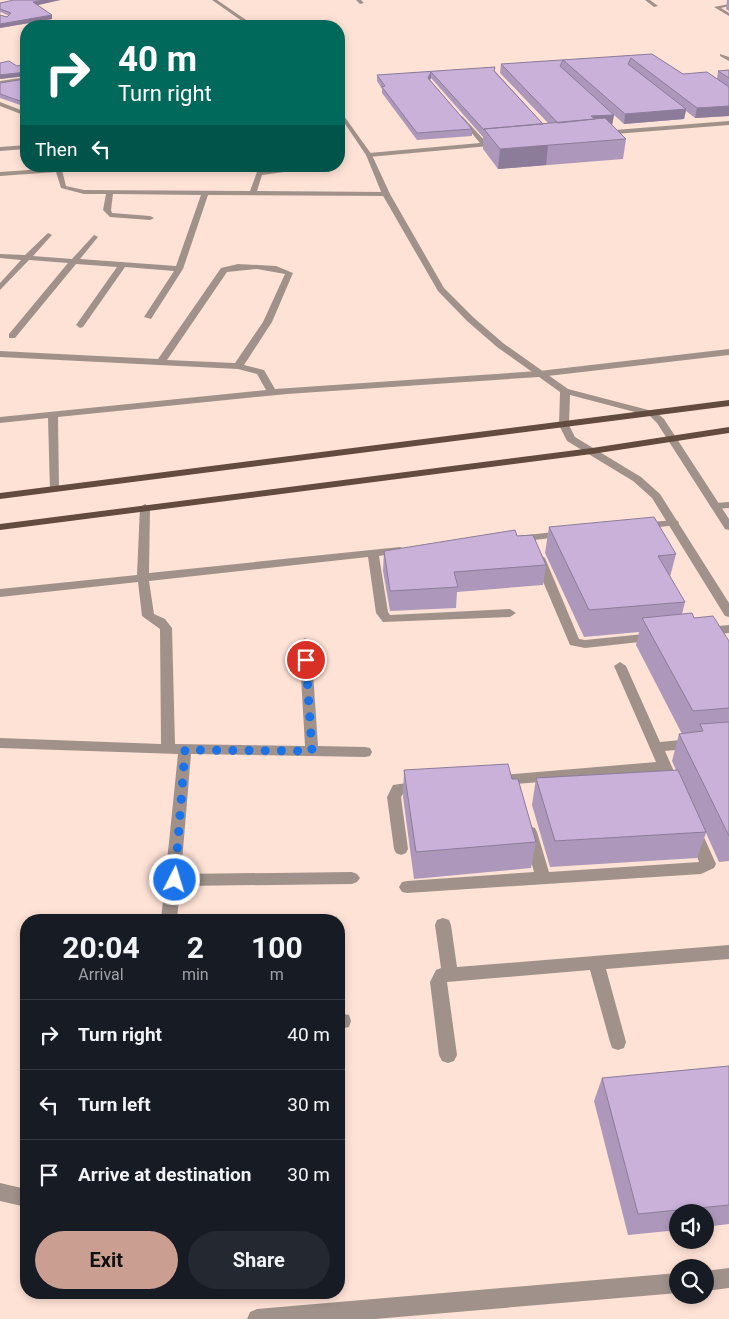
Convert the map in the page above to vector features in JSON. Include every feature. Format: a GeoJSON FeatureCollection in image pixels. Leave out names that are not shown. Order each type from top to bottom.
{"type":"FeatureCollection","features":[{"type":"Feature","properties":{"kind":"main road"},"geometry":{"type":"LineString","coordinates":[[0,496],[729,403]]}},
{"type":"Feature","properties":{"kind":"main road"},"geometry":{"type":"LineString","coordinates":[[0,526],[592,451],[729,430]]}},
{"type":"Feature","properties":{"kind":"street"},"geometry":{"type":"LineString","coordinates":[[214,0],[243,20]]}},
{"type":"Feature","properties":{"kind":"street"},"geometry":{"type":"LineString","coordinates":[[647,0],[656,6]]}},
{"type":"Feature","properties":{"kind":"street"},"geometry":{"type":"LineString","coordinates":[[728,2],[716,8],[729,15]]}},
{"type":"Feature","properties":{"kind":"street"},"geometry":{"type":"LineString","coordinates":[[722,55],[729,59]]}},
{"type":"Feature","properties":{"kind":"street"},"geometry":{"type":"LineString","coordinates":[[0,83],[20,80]]}},
{"type":"Feature","properties":{"kind":"street"},"geometry":{"type":"LineString","coordinates":[[0,104],[20,112]]}},
{"type":"Feature","properties":{"kind":"street"},"geometry":{"type":"LineString","coordinates":[[455,110],[484,144]]}},
{"type":"Feature","properties":{"kind":"street"},"geometry":{"type":"LineString","coordinates":[[345,120],[369,155],[386,194],[441,289],[500,346],[565,391],[652,414],[661,421],[675,439],[729,527]]}},
{"type":"Feature","properties":{"kind":"street"},"geometry":{"type":"LineString","coordinates":[[590,134],[693,122],[729,123]]}},
{"type":"Feature","properties":{"kind":"street"},"geometry":{"type":"LineString","coordinates":[[619,125],[626,130]]}},
{"type":"Feature","properties":{"kind":"street"},"geometry":{"type":"LineString","coordinates":[[369,155],[511,142]]}},
{"type":"Feature","properties":{"kind":"street"},"geometry":{"type":"LineString","coordinates":[[0,149],[20,148]]}},
{"type":"Feature","properties":{"kind":"street"},"geometry":{"type":"LineString","coordinates":[[0,174],[20,172]]}},
{"type":"Feature","properties":{"kind":"street"},"geometry":{"type":"LineString","coordinates":[[61,172],[63,187],[68,190],[110,193],[386,194]]}},
{"type":"Feature","properties":{"kind":"street"},"geometry":{"type":"LineString","coordinates":[[253,194],[259,174],[274,172]]}},
{"type":"Feature","properties":{"kind":"street"},"geometry":{"type":"LineString","coordinates":[[110,193],[107,210],[110,215],[150,218]]}},
{"type":"Feature","properties":{"kind":"street"},"geometry":{"type":"LineString","coordinates":[[148,317],[179,269],[205,194]]}},
{"type":"Feature","properties":{"kind":"street"},"geometry":{"type":"LineString","coordinates":[[0,288],[48,235]]}},
{"type":"Feature","properties":{"kind":"street"},"geometry":{"type":"LineString","coordinates":[[12,336],[75,263],[94,237]]}},
{"type":"Feature","properties":{"kind":"street"},"geometry":{"type":"LineString","coordinates":[[0,256],[26,260],[179,269]]}},
{"type":"Feature","properties":{"kind":"street"},"geometry":{"type":"LineString","coordinates":[[80,325],[122,266]]}},
{"type":"Feature","properties":{"kind":"street"},"geometry":{"type":"LineString","coordinates":[[161,362],[224,270],[231,267],[285,270],[289,273],[284,289],[259,336],[238,366]]}},
{"type":"Feature","properties":{"kind":"street"},"geometry":{"type":"LineString","coordinates":[[0,420],[272,393],[539,374],[729,352]]}},
{"type":"Feature","properties":{"kind":"street"},"geometry":{"type":"LineString","coordinates":[[0,354],[238,366],[261,372],[272,393]]}},
{"type":"Feature","properties":{"kind":"street"},"geometry":{"type":"LineString","coordinates":[[565,391],[564,425],[571,439],[637,479],[656,496],[729,613]]}},
{"type":"Feature","properties":{"kind":"street"},"geometry":{"type":"LineString","coordinates":[[53,414],[54,489]]}},
{"type":"Feature","properties":{"kind":"street"},"geometry":{"type":"LineString","coordinates":[[715,506],[729,505]]}},
{"type":"Feature","properties":{"kind":"street"},"geometry":{"type":"LineString","coordinates":[[145,507],[143,577],[148,616],[161,622],[166,628],[168,749]]}},
{"type":"Feature","properties":{"kind":"street"},"geometry":{"type":"LineString","coordinates":[[626,528],[674,523]]}},
{"type":"Feature","properties":{"kind":"street"},"geometry":{"type":"LineString","coordinates":[[501,540],[578,532]]}},
{"type":"Feature","properties":{"kind":"street"},"geometry":{"type":"LineString","coordinates":[[531,537],[574,642],[585,644],[665,636]]}},
{"type":"Feature","properties":{"kind":"street"},"geometry":{"type":"LineString","coordinates":[[0,593],[412,549]]}},
{"type":"Feature","properties":{"kind":"street"},"geometry":{"type":"LineString","coordinates":[[372,553],[382,613],[387,619],[510,613]]}},
{"type":"Feature","properties":{"kind":"street"},"geometry":{"type":"LineString","coordinates":[[693,633],[729,629]]}},
{"type":"Feature","properties":{"kind":"street"},"geometry":{"type":"LineString","coordinates":[[305,642],[312,751]]}},
{"type":"Feature","properties":{"kind":"street"},"geometry":{"type":"LineString","coordinates":[[620,666],[681,801]]}},
{"type":"Feature","properties":{"kind":"street"},"geometry":{"type":"LineString","coordinates":[[0,743],[185,750],[365,752]]}},
{"type":"Feature","properties":{"kind":"street"},"geometry":{"type":"LineString","coordinates":[[656,747],[702,743]]}},
{"type":"Feature","properties":{"kind":"street"},"geometry":{"type":"LineString","coordinates":[[170,914],[175,880],[185,750]]}},
{"type":"Feature","properties":{"kind":"street"},"geometry":{"type":"LineString","coordinates":[[488,781],[665,767]]}},
{"type":"Feature","properties":{"kind":"street"},"geometry":{"type":"LineString","coordinates":[[516,779],[521,797]]}},
{"type":"Feature","properties":{"kind":"street"},"geometry":{"type":"LineString","coordinates":[[401,849],[394,797],[395,792],[405,787],[433,785]]}},
{"type":"Feature","properties":{"kind":"street"},"geometry":{"type":"LineString","coordinates":[[526,815],[543,878]]}},
{"type":"Feature","properties":{"kind":"street"},"geometry":{"type":"LineString","coordinates":[[407,887],[705,866],[708,864],[708,860],[688,818]]}},
{"type":"Feature","properties":{"kind":"street"},"geometry":{"type":"LineString","coordinates":[[175,880],[352,878]]}},
{"type":"Feature","properties":{"kind":"street"},"geometry":{"type":"LineString","coordinates":[[443,925],[450,974]]}},
{"type":"Feature","properties":{"kind":"street"},"geometry":{"type":"LineString","coordinates":[[448,1055],[438,982],[442,975],[729,952]]}},
{"type":"Feature","properties":{"kind":"street"},"geometry":{"type":"LineString","coordinates":[[596,962],[618,1042]]}},
{"type":"Feature","properties":{"kind":"street"},"geometry":{"type":"LineString","coordinates":[[0,1192],[20,1197]]}},
{"type":"Feature","properties":{"kind":"street"},"geometry":{"type":"LineString","coordinates":[[714,1279],[729,1278]]}},
{"type":"Feature","properties":{"kind":"street"},"geometry":{"type":"LineString","coordinates":[[257,1319],[669,1284]]}},
{"type":"Feature","properties":{"kind":"building"},"geometry":{"type":"Polygon","coordinates":[[[14,0],[44,0],[33,2],[52,15],[0,24],[0,15],[7,17],[11,13],[0,9],[0,3],[14,0]]]}},
{"type":"Feature","properties":{"kind":"building"},"geometry":{"type":"Polygon","coordinates":[[[652,54],[683,74],[707,72],[729,87],[729,106],[697,108],[631,58],[628,64],[686,109],[625,114],[563,60],[560,66],[614,115],[591,116],[595,119],[558,123],[501,64],[652,54]]]}},
{"type":"Feature","properties":{"kind":"building"},"geometry":{"type":"Polygon","coordinates":[[[9,61],[17,66],[20,65],[20,73],[0,75],[0,63],[9,61]]]}},
{"type":"Feature","properties":{"kind":"building"},"geometry":{"type":"Polygon","coordinates":[[[495,67],[494,71],[543,124],[484,130],[431,72],[428,78],[472,129],[417,133],[382,87],[385,86],[377,75],[495,67]]]}},
{"type":"Feature","properties":{"kind":"building"},"geometry":{"type":"Polygon","coordinates":[[[729,70],[729,78],[718,71],[729,70]]]}},
{"type":"Feature","properties":{"kind":"building"},"geometry":{"type":"Polygon","coordinates":[[[20,80],[20,101],[0,94],[0,83],[20,80]]]}},
{"type":"Feature","properties":{"kind":"building"},"geometry":{"type":"Polygon","coordinates":[[[605,118],[626,139],[500,149],[484,129],[605,118]]]}},
{"type":"Feature","properties":{"kind":"building"},"geometry":{"type":"Polygon","coordinates":[[[654,517],[676,554],[658,556],[685,602],[589,610],[549,527],[654,517]]]}},
{"type":"Feature","properties":{"kind":"building"},"geometry":{"type":"Polygon","coordinates":[[[515,530],[517,536],[533,535],[546,565],[454,572],[458,587],[390,591],[384,551],[515,530]]]}},
{"type":"Feature","properties":{"kind":"building"},"geometry":{"type":"Polygon","coordinates":[[[692,613],[694,618],[713,616],[729,641],[729,708],[693,711],[642,618],[692,613]]]}},
{"type":"Feature","properties":{"kind":"building"},"geometry":{"type":"Polygon","coordinates":[[[729,722],[729,836],[679,734],[703,731],[700,724],[729,722]]]}},
{"type":"Feature","properties":{"kind":"building"},"geometry":{"type":"Polygon","coordinates":[[[508,764],[512,779],[518,779],[536,842],[416,852],[404,770],[508,764]]]}},
{"type":"Feature","properties":{"kind":"building"},"geometry":{"type":"Polygon","coordinates":[[[678,770],[706,832],[555,841],[536,778],[678,770]]]}},
{"type":"Feature","properties":{"kind":"building"},"geometry":{"type":"Polygon","coordinates":[[[729,1066],[729,1205],[714,1206],[714,1204],[669,1204],[669,1211],[638,1214],[602,1078],[729,1066]]]}},
{"type":"Feature","properties":{"kind":"route"},"geometry":{"type":"LineString","coordinates":[[175,880],[185,750],[312,751],[306,660]]}}]}
